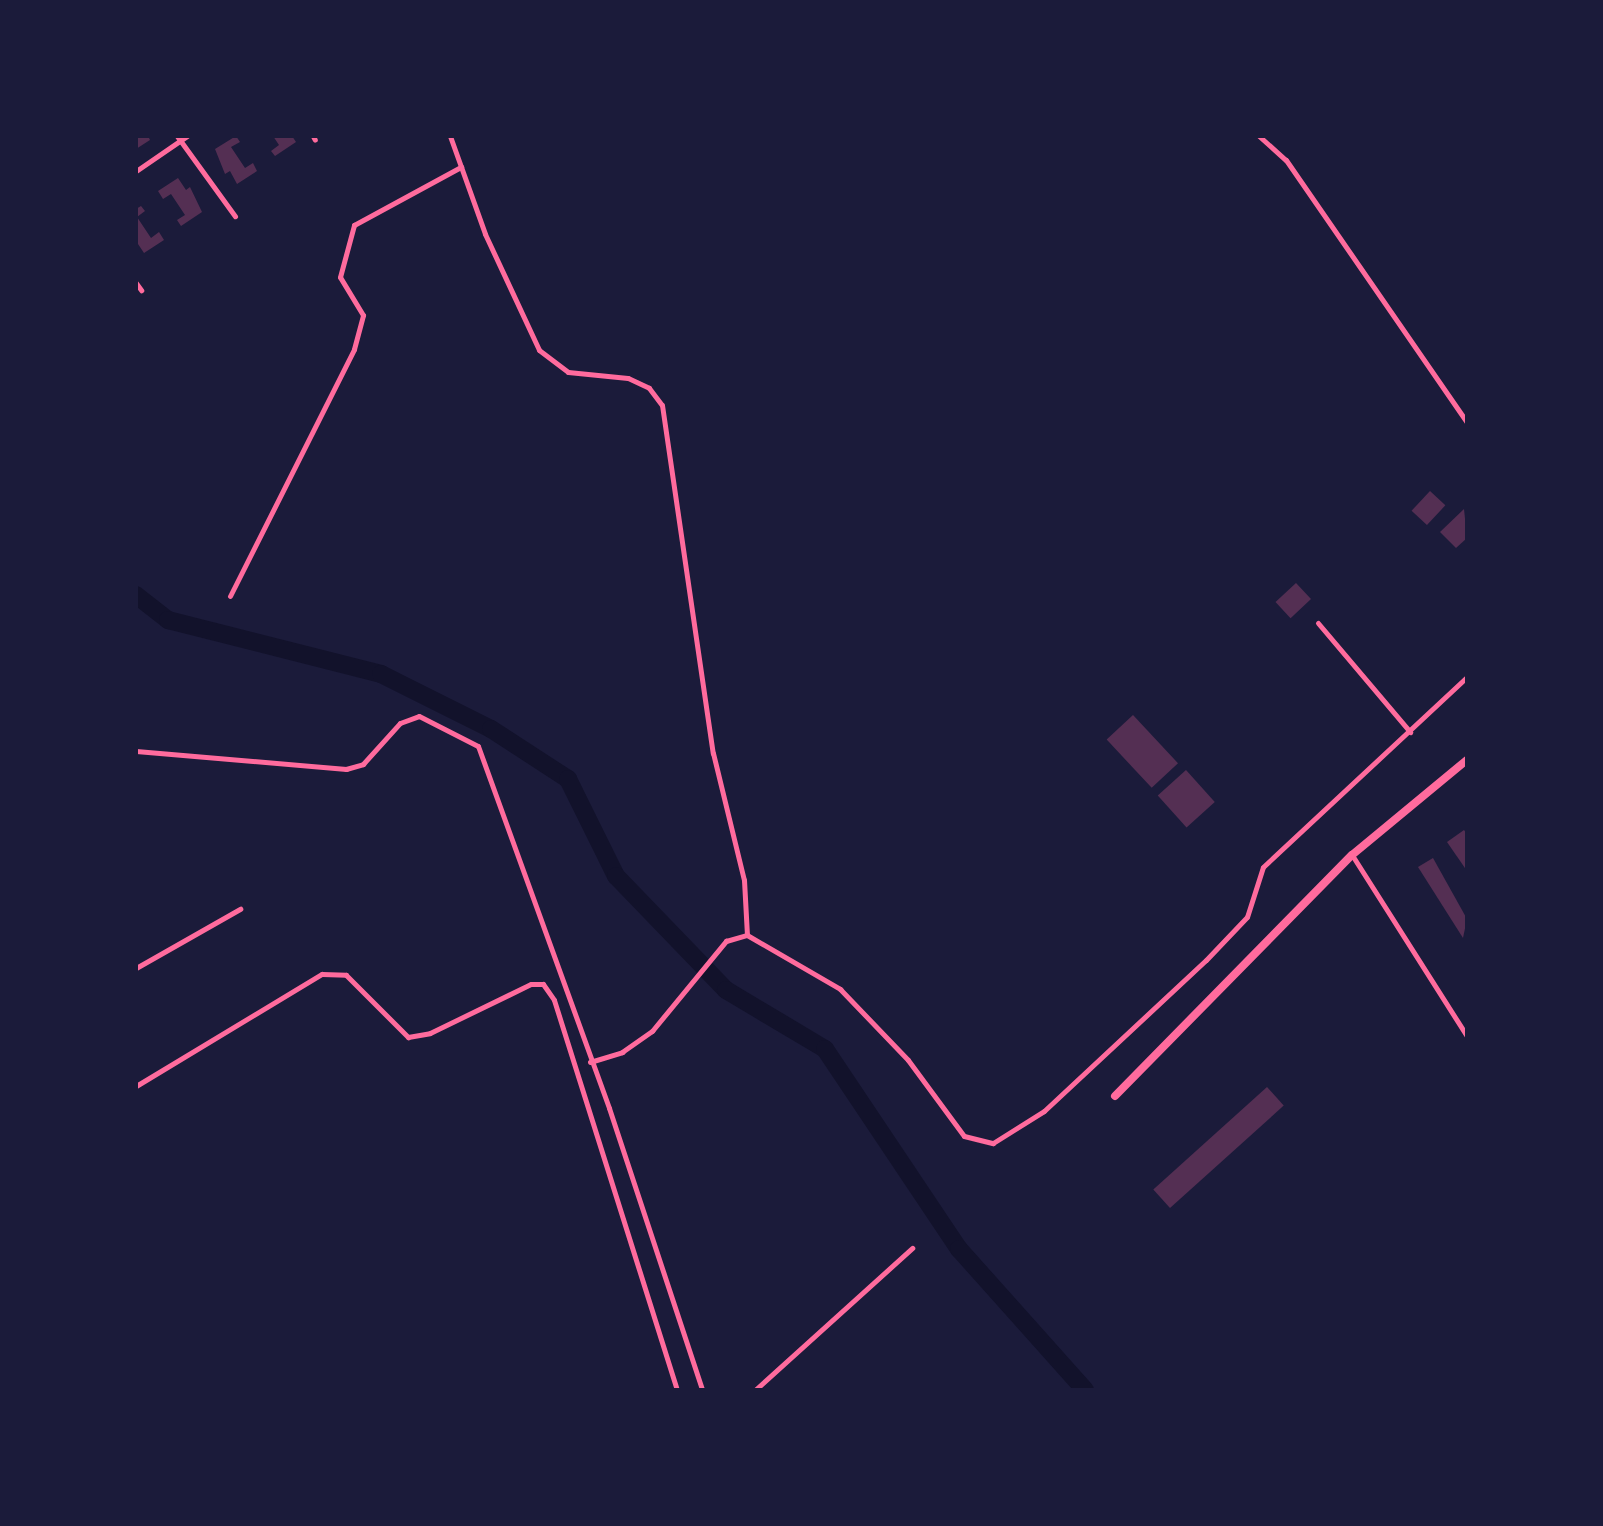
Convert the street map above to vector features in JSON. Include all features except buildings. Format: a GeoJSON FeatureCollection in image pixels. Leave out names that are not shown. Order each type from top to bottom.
{"type":"FeatureCollection","features":[{"type":"Feature","properties":{"kind":"street"},"geometry":{"type":"LineString","coordinates":[[1115,1096],[1352,855],[1467,760]]}},
{"type":"Feature","properties":{"kind":"lane"},"geometry":{"type":"LineString","coordinates":[[450,136],[485,234],[539,350],[568,372],[628,378],[649,388],[662,405],[711,738],[744,880],[747,935]]}},
{"type":"Feature","properties":{"kind":"lane"},"geometry":{"type":"LineString","coordinates":[[1259,136],[1286,160],[1467,422]]}},
{"type":"Feature","properties":{"kind":"lane"},"geometry":{"type":"LineString","coordinates":[[136,171],[182,137],[235,216]]}},
{"type":"Feature","properties":{"kind":"lane"},"geometry":{"type":"LineString","coordinates":[[230,596],[354,349],[363,315],[340,277],[354,225],[461,167]]}},
{"type":"Feature","properties":{"kind":"lane"},"geometry":{"type":"LineString","coordinates":[[136,283],[141,290]]}},
{"type":"Feature","properties":{"kind":"lane"},"geometry":{"type":"LineString","coordinates":[[1318,623],[1410,732]]}},
{"type":"Feature","properties":{"kind":"lane"},"geometry":{"type":"LineString","coordinates":[[590,1062],[638,1042],[685,996],[726,941],[747,935],[840,989],[908,1060],[964,1136],[993,1143],[1044,1111],[1206,960],[1247,917],[1263,867],[1467,677]]}},
{"type":"Feature","properties":{"kind":"lane"},"geometry":{"type":"LineString","coordinates":[[136,751],[346,769],[363,764],[412,717],[430,719],[478,746],[497,790],[702,1390]]}},
{"type":"Feature","properties":{"kind":"lane"},"geometry":{"type":"LineString","coordinates":[[1352,855],[1467,1036]]}},
{"type":"Feature","properties":{"kind":"lane"},"geometry":{"type":"LineString","coordinates":[[136,968],[240,909]]}},
{"type":"Feature","properties":{"kind":"lane"},"geometry":{"type":"LineString","coordinates":[[136,1086],[322,974],[346,975],[408,1037],[430,1033],[531,984],[543,984],[554,1000],[677,1390]]}},
{"type":"Feature","properties":{"kind":"lane"},"geometry":{"type":"LineString","coordinates":[[755,1390],[912,1248]]}},
{"type":"Feature","properties":{"kind":"waterway"},"geometry":{"type":"LineString","coordinates":[[136,595],[168,620],[381,674],[491,729],[568,779],[616,876],[726,990],[825,1049],[959,1249],[1085,1390]]}}]}
